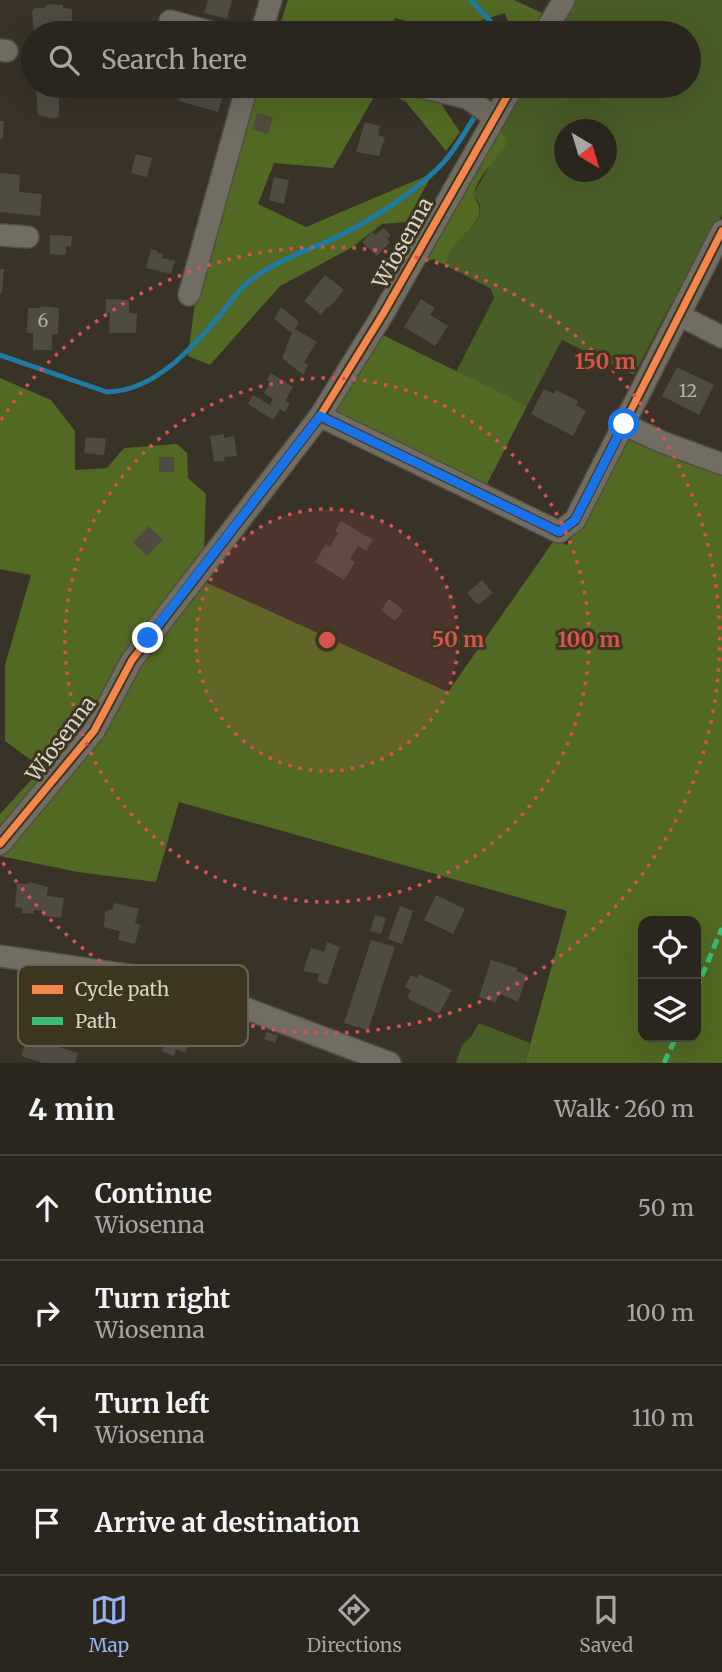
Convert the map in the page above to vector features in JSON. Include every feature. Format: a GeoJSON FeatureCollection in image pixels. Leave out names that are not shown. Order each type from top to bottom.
{"type":"FeatureCollection","features":[{"type":"Feature","properties":{"kind":"street"},"geometry":{"type":"LineString","coordinates":[[265,21],[271,0]]}},
{"type":"Feature","properties":{"kind":"street"},"geometry":{"type":"LineString","coordinates":[[551,21],[564,0]]}},
{"type":"Feature","properties":{"kind":"street"},"geometry":{"type":"LineString","coordinates":[[189,295],[244,98]]}},
{"type":"Feature","properties":{"kind":"street"},"geometry":{"type":"LineString","coordinates":[[463,98],[494,117]]}},
{"type":"Feature","properties":{"kind":"street","name":"Wiosenna"},"geometry":{"type":"LineString","coordinates":[[0,844],[94,731],[140,649],[320,416],[383,314],[506,98]]}},
{"type":"Feature","properties":{"kind":"street"},"geometry":{"type":"LineString","coordinates":[[320,416],[559,532],[575,520],[722,231]]}},
{"type":"Feature","properties":{"kind":"street"},"geometry":{"type":"LineString","coordinates":[[0,234],[29,237]]}},
{"type":"Feature","properties":{"kind":"street"},"geometry":{"type":"LineString","coordinates":[[679,315],[722,337]]}},
{"type":"Feature","properties":{"kind":"street"},"geometry":{"type":"LineString","coordinates":[[624,424],[662,442],[722,464]]}},
{"type":"Feature","properties":{"kind":"street"},"geometry":{"type":"LineString","coordinates":[[0,956],[61,965]]}},
{"type":"Feature","properties":{"kind":"street"},"geometry":{"type":"LineString","coordinates":[[248,1009],[390,1063]]}},
{"type":"Feature","properties":{"kind":"green space"},"geometry":{"type":"Polygon","coordinates":[[[288,0],[514,0],[542,13],[538,21],[508,21],[505,13],[479,21],[406,21],[395,18],[394,21],[281,21],[288,0]]]}},
{"type":"Feature","properties":{"kind":"green space"},"geometry":{"type":"Polygon","coordinates":[[[576,0],[722,0],[722,215],[675,306],[671,304],[634,375],[562,340],[527,406],[456,372],[494,298],[491,289],[445,265],[454,244],[474,225],[480,214],[480,206],[474,193],[492,162],[499,129],[518,98],[701,98],[701,21],[563,21],[576,0]]]}},
{"type":"Feature","properties":{"kind":"green space"},"geometry":{"type":"Polygon","coordinates":[[[256,98],[373,98],[333,168],[274,163],[258,204],[306,227],[433,173],[406,222],[382,224],[351,248],[280,286],[210,365],[188,356],[197,287],[210,226],[256,98]]]}},
{"type":"Feature","properties":{"kind":"green space"},"geometry":{"type":"Polygon","coordinates":[[[398,98],[437,98],[460,132],[446,151],[406,102],[398,98]]]}},
{"type":"Feature","properties":{"kind":"green space"},"geometry":{"type":"Polygon","coordinates":[[[499,129],[506,139],[506,145],[481,177],[475,190],[479,216],[455,245],[445,265],[433,259],[420,263],[499,129]]]}},
{"type":"Feature","properties":{"kind":"green space"},"geometry":{"type":"Polygon","coordinates":[[[381,334],[527,406],[486,486],[337,415],[335,408],[381,334]]]}},
{"type":"Feature","properties":{"kind":"green space"},"geometry":{"type":"Polygon","coordinates":[[[0,378],[51,400],[75,431],[75,470],[107,468],[124,448],[177,444],[187,453],[188,478],[206,494],[203,581],[448,692],[555,539],[567,545],[624,432],[722,473],[722,1063],[525,1063],[567,911],[179,802],[156,882],[78,872],[0,856],[0,814],[42,768],[5,741],[5,665],[31,575],[0,569],[0,378]]]}},
{"type":"Feature","properties":{"kind":"green space"},"geometry":{"type":"Polygon","coordinates":[[[479,1023],[530,1043],[525,1063],[456,1063],[462,1045],[471,1037],[479,1023]]]}},
{"type":"Feature","properties":{"kind":"building"},"geometry":{"type":"Polygon","coordinates":[[[208,0],[232,0],[227,19],[204,13],[208,0]]]}},
{"type":"Feature","properties":{"kind":"building"},"geometry":{"type":"Polygon","coordinates":[[[48,4],[72,9],[72,21],[33,21],[32,11],[35,8],[44,8],[48,4]]]}},
{"type":"Feature","properties":{"kind":"building"},"geometry":{"type":"Polygon","coordinates":[[[37,98],[59,98],[59,116],[54,119],[38,115],[37,98]]]}},
{"type":"Feature","properties":{"kind":"building"},"geometry":{"type":"Polygon","coordinates":[[[180,98],[222,98],[218,112],[179,101],[180,98]]]}},
{"type":"Feature","properties":{"kind":"building"},"geometry":{"type":"Polygon","coordinates":[[[257,113],[273,117],[268,134],[252,129],[257,113]]]}},
{"type":"Feature","properties":{"kind":"building"},"geometry":{"type":"Polygon","coordinates":[[[0,121],[4,121],[3,139],[0,139],[0,121]]]}},
{"type":"Feature","properties":{"kind":"building"},"geometry":{"type":"Polygon","coordinates":[[[365,122],[380,126],[378,135],[385,137],[379,156],[356,152],[365,122]]]}},
{"type":"Feature","properties":{"kind":"building"},"geometry":{"type":"Polygon","coordinates":[[[136,154],[152,158],[147,177],[131,173],[136,154]]]}},
{"type":"Feature","properties":{"kind":"building"},"geometry":{"type":"Polygon","coordinates":[[[0,173],[20,175],[19,192],[42,194],[40,216],[0,212],[0,173]]]}},
{"type":"Feature","properties":{"kind":"building"},"geometry":{"type":"Polygon","coordinates":[[[274,177],[289,180],[284,204],[269,200],[274,177]]]}},
{"type":"Feature","properties":{"kind":"building"},"geometry":{"type":"Polygon","coordinates":[[[384,228],[391,235],[387,239],[390,242],[377,256],[362,242],[372,232],[375,235],[384,228]]]}},
{"type":"Feature","properties":{"kind":"building"},"geometry":{"type":"Polygon","coordinates":[[[50,235],[72,236],[71,247],[66,246],[66,255],[50,254],[50,235]]]}},
{"type":"Feature","properties":{"kind":"building"},"geometry":{"type":"Polygon","coordinates":[[[151,249],[163,254],[162,258],[175,261],[171,274],[146,268],[151,249]]]}},
{"type":"Feature","properties":{"kind":"building"},"geometry":{"type":"Polygon","coordinates":[[[0,269],[4,269],[2,293],[0,293],[0,269]]]}},
{"type":"Feature","properties":{"kind":"building"},"geometry":{"type":"Polygon","coordinates":[[[325,275],[344,290],[321,315],[304,301],[325,275]]]}},
{"type":"Feature","properties":{"kind":"building"},"geometry":{"type":"Polygon","coordinates":[[[106,299],[129,300],[129,313],[137,314],[136,333],[109,333],[110,313],[106,313],[106,299]]]}},
{"type":"Feature","properties":{"kind":"building"},"geometry":{"type":"Polygon","coordinates":[[[421,299],[435,308],[430,315],[448,326],[435,346],[404,327],[421,299]]]}},
{"type":"Feature","properties":{"kind":"building"},"geometry":{"type":"Polygon","coordinates":[[[281,307],[299,322],[295,329],[317,342],[304,362],[308,365],[303,375],[282,358],[292,333],[274,319],[281,307]]]}},
{"type":"Feature","properties":{"kind":"building"},"geometry":{"type":"Polygon","coordinates":[[[28,308],[59,308],[58,334],[52,334],[52,350],[33,350],[33,333],[27,333],[28,308]]]}},
{"type":"Feature","properties":{"kind":"building"},"geometry":{"type":"Polygon","coordinates":[[[677,367],[714,385],[699,415],[662,396],[677,367]]]}},
{"type":"Feature","properties":{"kind":"building"},"geometry":{"type":"Polygon","coordinates":[[[271,373],[293,387],[285,401],[290,403],[285,412],[280,409],[273,420],[248,404],[253,395],[270,405],[273,399],[264,393],[271,382],[267,380],[271,373]]]}},
{"type":"Feature","properties":{"kind":"building"},"geometry":{"type":"Polygon","coordinates":[[[544,389],[554,394],[556,390],[578,401],[576,405],[586,411],[573,436],[531,414],[544,389]]]}},
{"type":"Feature","properties":{"kind":"building"},"geometry":{"type":"Polygon","coordinates":[[[224,434],[224,438],[234,436],[237,456],[224,457],[225,461],[214,462],[210,436],[224,434]]]}},
{"type":"Feature","properties":{"kind":"building"},"geometry":{"type":"Polygon","coordinates":[[[86,437],[106,439],[104,455],[84,453],[86,437]]]}},
{"type":"Feature","properties":{"kind":"building"},"geometry":{"type":"Polygon","coordinates":[[[159,457],[174,457],[174,472],[159,472],[159,457]]]}},
{"type":"Feature","properties":{"kind":"building"},"geometry":{"type":"Polygon","coordinates":[[[341,521],[373,540],[366,551],[358,546],[350,559],[355,562],[344,580],[315,562],[326,544],[330,547],[341,521]]]}},
{"type":"Feature","properties":{"kind":"building"},"geometry":{"type":"Polygon","coordinates":[[[149,526],[163,540],[147,556],[133,542],[149,526]]]}},
{"type":"Feature","properties":{"kind":"building"},"geometry":{"type":"Polygon","coordinates":[[[482,580],[493,593],[478,605],[467,593],[482,580]]]}},
{"type":"Feature","properties":{"kind":"building"},"geometry":{"type":"Polygon","coordinates":[[[389,599],[403,610],[395,621],[381,610],[389,599]]]}},
{"type":"Feature","properties":{"kind":"building"},"geometry":{"type":"Polygon","coordinates":[[[30,882],[48,887],[47,896],[64,898],[61,918],[43,916],[44,911],[22,913],[22,908],[15,907],[17,883],[30,882]]]}},
{"type":"Feature","properties":{"kind":"building"},"geometry":{"type":"Polygon","coordinates":[[[436,895],[465,909],[453,934],[424,920],[436,895]]]}},
{"type":"Feature","properties":{"kind":"building"},"geometry":{"type":"Polygon","coordinates":[[[114,903],[139,909],[135,923],[140,925],[135,944],[118,940],[120,931],[104,927],[105,912],[113,909],[114,903]]]}},
{"type":"Feature","properties":{"kind":"building"},"geometry":{"type":"Polygon","coordinates":[[[400,906],[413,911],[402,944],[388,939],[400,906]]]}},
{"type":"Feature","properties":{"kind":"building"},"geometry":{"type":"Polygon","coordinates":[[[375,915],[386,918],[381,934],[370,931],[375,915]]]}},
{"type":"Feature","properties":{"kind":"building"},"geometry":{"type":"Polygon","coordinates":[[[371,940],[395,947],[368,1030],[344,1023],[371,940]]]}},
{"type":"Feature","properties":{"kind":"building"},"geometry":{"type":"Polygon","coordinates":[[[327,942],[340,947],[327,985],[317,981],[319,974],[303,971],[311,948],[324,952],[327,942]]]}},
{"type":"Feature","properties":{"kind":"building"},"geometry":{"type":"Polygon","coordinates":[[[491,960],[517,968],[516,971],[527,975],[518,1002],[499,993],[496,1003],[479,997],[491,960]]]}},
{"type":"Feature","properties":{"kind":"building"},"geometry":{"type":"Polygon","coordinates":[[[419,974],[452,990],[439,1014],[407,998],[411,990],[405,987],[411,975],[417,978],[419,974]]]}},
{"type":"Feature","properties":{"kind":"building"},"geometry":{"type":"Polygon","coordinates":[[[267,1032],[278,1035],[275,1043],[264,1039],[267,1032]]]}},
{"type":"Feature","properties":{"kind":"building"},"geometry":{"type":"Polygon","coordinates":[[[24,1046],[57,1046],[78,1053],[75,1063],[43,1063],[21,1056],[24,1046]]]}},
{"type":"Feature","properties":{"kind":"building"},"geometry":{"type":"Polygon","coordinates":[[[164,1046],[188,1046],[185,1053],[176,1049],[174,1056],[162,1051],[164,1046]]]}},
{"type":"Feature","properties":{"kind":"waterway"},"geometry":{"type":"LineString","coordinates":[[471,0],[490,21]]}},
{"type":"Feature","properties":{"kind":"waterway"},"geometry":{"type":"LineString","coordinates":[[0,355],[107,392],[124,390],[157,376],[185,353],[255,277],[278,263],[352,229],[421,184],[448,158],[476,115]]}},
{"type":"Feature","properties":{"kind":"marked path"},"geometry":{"type":"LineString","coordinates":[[701,979],[722,928]]}},
{"type":"Feature","properties":{"kind":"marked path"},"geometry":{"type":"LineString","coordinates":[[664,1063],[674,1042]]}},
{"type":"Feature","properties":{"kind":"cycle path"},"geometry":{"type":"LineString","coordinates":[[0,844],[94,731],[132,660],[320,416],[383,314],[506,98]]}},
{"type":"Feature","properties":{"kind":"cycle path"},"geometry":{"type":"LineString","coordinates":[[320,416],[559,532],[575,520],[722,231]]}},
{"type":"Feature","properties":{"kind":"route"},"geometry":{"type":"LineString","coordinates":[[148,638],[320,416],[556,532],[562,531],[575,520],[624,424]]}}]}
